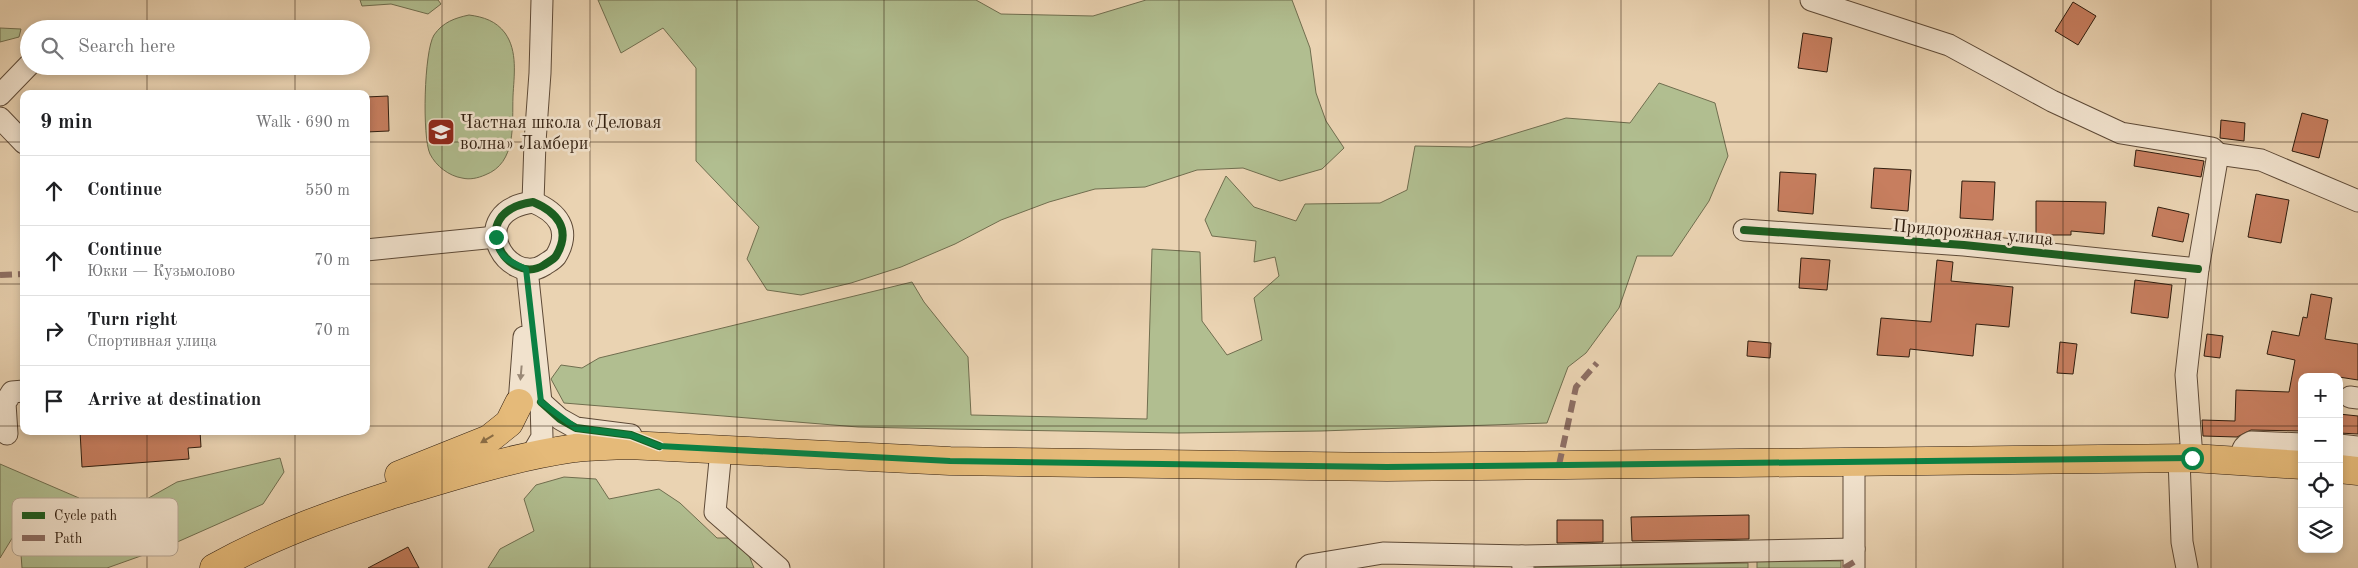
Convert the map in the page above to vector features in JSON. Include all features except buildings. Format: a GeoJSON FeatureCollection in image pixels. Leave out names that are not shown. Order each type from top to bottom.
{"type":"FeatureCollection","features":[{"type":"Feature","properties":{"kind":"main road"},"geometry":{"type":"LineString","coordinates":[[530,403],[518,438],[531,456]]}},
{"type":"Feature","properties":{"kind":"main road"},"geometry":{"type":"LineString","coordinates":[[346,510],[383,481],[490,439],[530,403]]}},
{"type":"Feature","properties":{"kind":"main road"},"geometry":{"type":"LineString","coordinates":[[214,568],[250,548],[346,510],[463,472],[531,456],[576,448],[628,444],[950,461],[1387,467],[2186,458],[2298,465]]}},
{"type":"Feature","properties":{"kind":"main road"},"geometry":{"type":"LineString","coordinates":[[2343,469],[2358,471]]}},
{"type":"Feature","properties":{"kind":"street"},"geometry":{"type":"LineString","coordinates":[[533,202],[534,142],[540,73],[542,0]]}},
{"type":"Feature","properties":{"kind":"street"},"geometry":{"type":"LineString","coordinates":[[1811,0],[1949,45],[2052,101],[2121,132],[2212,148],[2218,154],[2261,160],[2358,201]]}},
{"type":"Feature","properties":{"kind":"street"},"geometry":{"type":"LineString","coordinates":[[0,95],[20,74]]}},
{"type":"Feature","properties":{"kind":"street"},"geometry":{"type":"LineString","coordinates":[[0,118],[20,138]]}},
{"type":"Feature","properties":{"kind":"street"},"geometry":{"type":"LineString","coordinates":[[2187,568],[2182,542],[2186,458],[2186,375],[2198,269],[2218,154]]}},
{"type":"Feature","properties":{"kind":"street"},"geometry":{"type":"LineString","coordinates":[[527,279],[555,258],[562,242],[560,224],[550,209],[533,202],[516,205],[503,215],[495,229],[497,244],[507,260],[527,279],[530,403],[576,428],[631,435],[659,446]]}},
{"type":"Feature","properties":{"kind":"street","name":"Придорожная улица"},"geometry":{"type":"LineString","coordinates":[[1744,230],[1964,245],[2198,269]]}},
{"type":"Feature","properties":{"kind":"street"},"geometry":{"type":"LineString","coordinates":[[370,250],[496,237]]}},
{"type":"Feature","properties":{"kind":"street"},"geometry":{"type":"LineString","coordinates":[[7,434],[5,402],[12,392],[20,391]]}},
{"type":"Feature","properties":{"kind":"street"},"geometry":{"type":"LineString","coordinates":[[2241,460],[2245,445],[2251,442],[2298,444]]}},
{"type":"Feature","properties":{"kind":"street"},"geometry":{"type":"LineString","coordinates":[[2343,445],[2358,447]]}},
{"type":"Feature","properties":{"kind":"street"},"geometry":{"type":"LineString","coordinates":[[722,450],[715,512],[779,568]]}},
{"type":"Feature","properties":{"kind":"street"},"geometry":{"type":"LineString","coordinates":[[1307,568],[1310,565],[1383,553],[1522,562],[1854,558],[1854,463]]}},
{"type":"Feature","properties":{"kind":"green space"},"geometry":{"type":"Polygon","coordinates":[[[360,0],[438,0],[441,4],[428,14],[391,4],[362,6],[360,0]]]}},
{"type":"Feature","properties":{"kind":"green space"},"geometry":{"type":"Polygon","coordinates":[[[598,0],[976,0],[1001,14],[1093,16],[1146,0],[1292,0],[1310,48],[1316,93],[1326,121],[1344,148],[1322,169],[1280,181],[1243,168],[1197,170],[1145,187],[1095,189],[1049,202],[1001,220],[955,244],[901,267],[851,283],[801,295],[767,290],[747,259],[759,227],[696,161],[696,68],[663,28],[621,53],[598,0]]]}},
{"type":"Feature","properties":{"kind":"green space"},"geometry":{"type":"Polygon","coordinates":[[[469,15],[489,20],[498,25],[505,33],[514,56],[514,72],[512,130],[508,152],[503,162],[495,169],[482,176],[468,179],[448,173],[439,166],[430,154],[427,145],[425,94],[428,58],[434,35],[450,21],[469,15]]]}},
{"type":"Feature","properties":{"kind":"green space"},"geometry":{"type":"Polygon","coordinates":[[[0,28],[20,29],[19,37],[0,42],[0,28]]]}},
{"type":"Feature","properties":{"kind":"green space"},"geometry":{"type":"Polygon","coordinates":[[[1659,83],[1715,103],[1728,156],[1709,201],[1672,256],[1637,256],[1619,308],[1586,353],[1568,367],[1547,423],[1321,431],[1177,433],[858,427],[564,403],[551,379],[561,365],[582,368],[599,358],[912,282],[924,302],[968,357],[971,415],[1147,419],[1152,249],[1200,252],[1202,321],[1227,355],[1262,340],[1254,298],[1279,276],[1275,257],[1254,262],[1256,241],[1212,236],[1205,220],[1226,176],[1254,207],[1296,221],[1305,204],[1380,203],[1407,190],[1415,146],[1471,147],[1566,118],[1630,123],[1659,83]]]}},
{"type":"Feature","properties":{"kind":"green space"},"geometry":{"type":"Polygon","coordinates":[[[280,458],[284,472],[263,504],[178,542],[178,498],[149,498],[177,482],[280,458]]]}},
{"type":"Feature","properties":{"kind":"green space"},"geometry":{"type":"Polygon","coordinates":[[[0,464],[79,498],[12,498],[12,538],[0,558],[0,464]]]}},
{"type":"Feature","properties":{"kind":"green space"},"geometry":{"type":"Polygon","coordinates":[[[564,477],[596,479],[609,499],[659,489],[680,503],[717,538],[742,538],[754,568],[488,568],[500,549],[534,531],[524,499],[536,485],[564,477]]]}},
{"type":"Feature","properties":{"kind":"green space"},"geometry":{"type":"Polygon","coordinates":[[[21,556],[141,556],[107,568],[22,568],[21,556]]]}},
{"type":"Feature","properties":{"kind":"green space"},"geometry":{"type":"Polygon","coordinates":[[[1757,561],[1841,561],[1841,568],[1757,568],[1757,561]]]}},
{"type":"Feature","properties":{"kind":"green space"},"geometry":{"type":"Polygon","coordinates":[[[1748,563],[1748,568],[1535,568],[1535,567],[1748,563]]]}},
{"type":"Feature","properties":{"kind":"marked path"},"geometry":{"type":"LineString","coordinates":[[0,275],[20,274]]}},
{"type":"Feature","properties":{"kind":"marked path"},"geometry":{"type":"LineString","coordinates":[[1559,465],[1576,387],[1597,363]]}},
{"type":"Feature","properties":{"kind":"marked path"},"geometry":{"type":"LineString","coordinates":[[1844,568],[1854,562]]}},
{"type":"Feature","properties":{"kind":"cycle path"},"geometry":{"type":"LineString","coordinates":[[533,202],[555,216],[560,223],[563,238],[555,257],[544,265],[530,269],[517,266],[506,258],[498,246],[496,232],[500,219],[512,209],[533,202]]}},
{"type":"Feature","properties":{"kind":"cycle path"},"geometry":{"type":"LineString","coordinates":[[1744,230],[1964,245],[2198,269]]}},
{"type":"Feature","properties":{"kind":"cycle path"},"geometry":{"type":"LineString","coordinates":[[541,402],[560,419],[576,428],[631,435],[659,446]]}},
{"type":"Feature","properties":{"kind":"place","name":"Частная школа «Деловая волна» Ламбери"},"geometry":{"type":"Point","coordinates":[441,132]}},
{"type":"Feature","properties":{"kind":"route"},"geometry":{"type":"LineString","coordinates":[[496,237],[497,244],[507,260],[526,269],[541,402],[560,419],[576,428],[631,435],[659,446],[950,461],[1387,467],[2192,458]]}}]}
